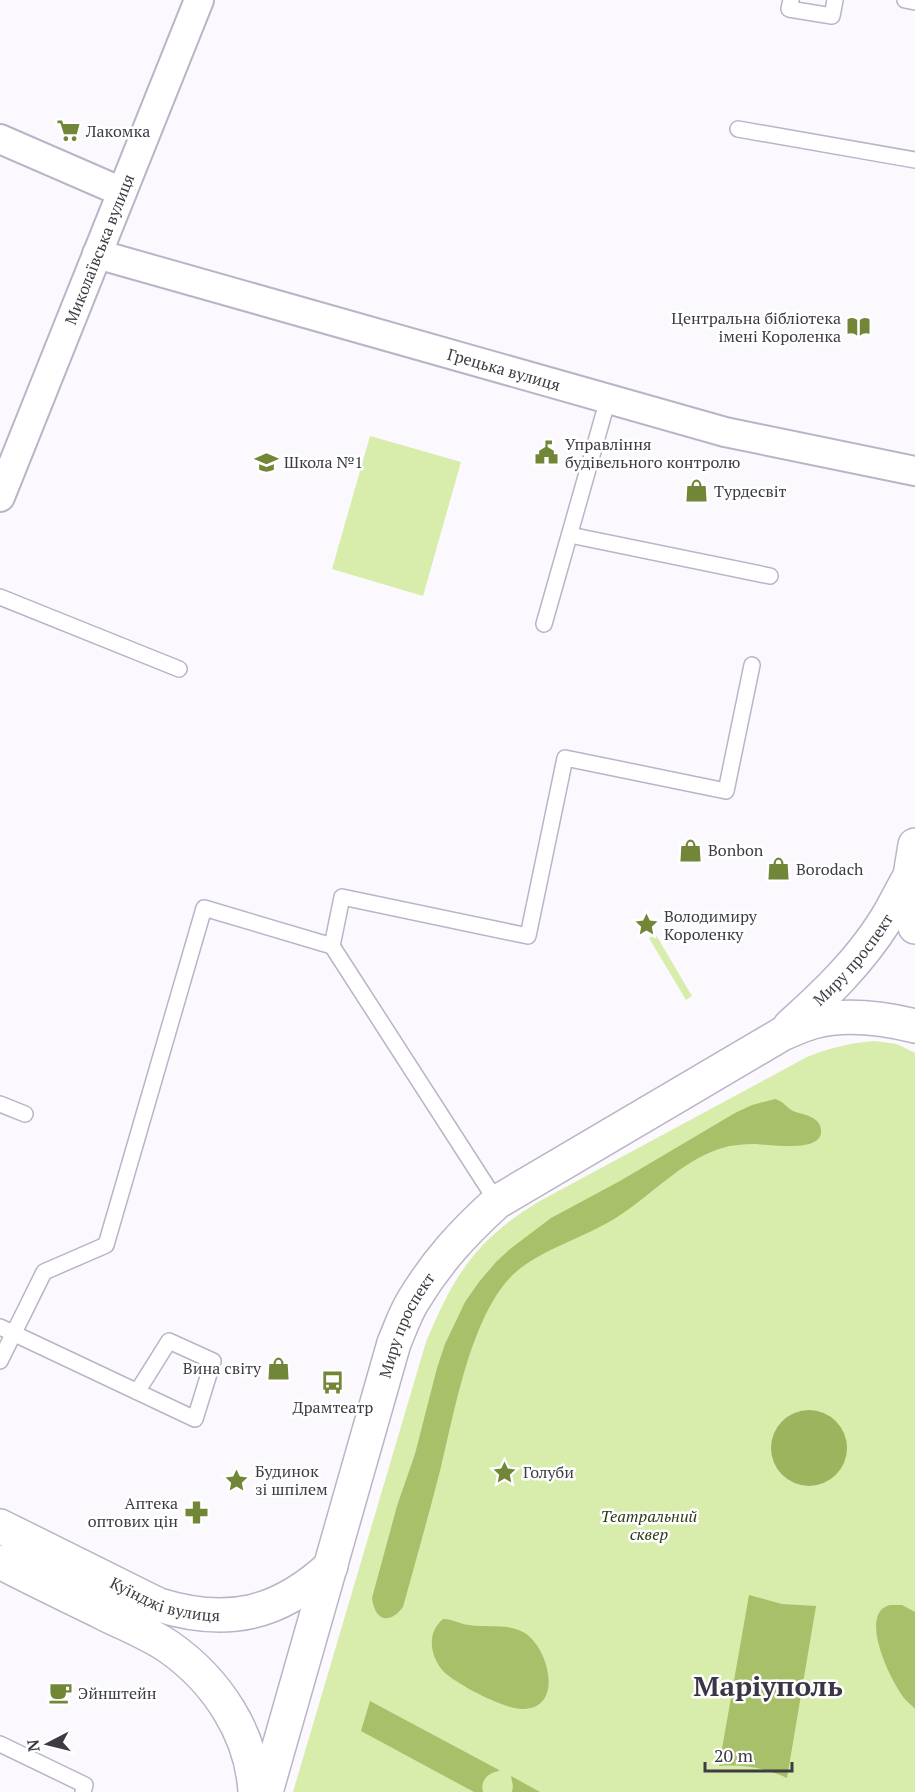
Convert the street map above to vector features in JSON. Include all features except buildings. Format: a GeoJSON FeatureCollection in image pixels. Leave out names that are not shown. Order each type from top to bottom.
{"type":"FeatureCollection","features":[{"type":"Feature","properties":{"kind":"main road","name":"Миру проспект"},"geometry":{"type":"LineString","coordinates":[[912,861],[915,927]]}},
{"type":"Feature","properties":{"kind":"main road","name":"Миру проспект"},"geometry":{"type":"LineString","coordinates":[[782,1034],[820,1000],[855,963],[885,921],[912,861]]}},
{"type":"Feature","properties":{"kind":"main road","name":"Миру проспект"},"geometry":{"type":"LineString","coordinates":[[266,1792],[394,1343],[407,1313],[436,1265],[464,1232],[497,1202],[782,1034],[813,1022],[840,1017],[886,1019],[915,1026]]}},
{"type":"Feature","properties":{"kind":"main road","name":"Куїнджі вулиця"},"geometry":{"type":"LineString","coordinates":[[0,1526],[159,1605],[180,1612],[202,1615],[224,1616],[266,1608],[301,1591],[331,1566]]}},
{"type":"Feature","properties":{"kind":"main road","name":"Куїнджі вулиця"},"geometry":{"type":"LineString","coordinates":[[0,1562],[166,1645],[201,1673],[228,1708],[240,1732],[249,1758],[255,1792]]}},
{"type":"Feature","properties":{"kind":"street","name":"Миколаївська вулиця"},"geometry":{"type":"LineString","coordinates":[[0,497],[199,0]]}},
{"type":"Feature","properties":{"kind":"street"},"geometry":{"type":"LineString","coordinates":[[0,139],[122,192]]}},
{"type":"Feature","properties":{"kind":"street","name":"Грецька вулиця"},"geometry":{"type":"LineString","coordinates":[[97,254],[725,432],[915,471]]}},
{"type":"Feature","properties":{"kind":"lane"},"geometry":{"type":"LineString","coordinates":[[791,0],[789,9],[832,16],[835,0]]}},
{"type":"Feature","properties":{"kind":"lane"},"geometry":{"type":"LineString","coordinates":[[905,0],[915,2]]}},
{"type":"Feature","properties":{"kind":"lane"},"geometry":{"type":"LineString","coordinates":[[738,129],[915,160]]}},
{"type":"Feature","properties":{"kind":"lane"},"geometry":{"type":"LineString","coordinates":[[544,624],[608,399]]}},
{"type":"Feature","properties":{"kind":"lane"},"geometry":{"type":"LineString","coordinates":[[570,535],[770,576]]}},
{"type":"Feature","properties":{"kind":"lane"},"geometry":{"type":"LineString","coordinates":[[0,597],[178,669]]}},
{"type":"Feature","properties":{"kind":"lane"},"geometry":{"type":"LineString","coordinates":[[332,946],[342,897],[528,936],[565,758],[726,791],[752,665]]}},
{"type":"Feature","properties":{"kind":"lane"},"geometry":{"type":"LineString","coordinates":[[0,1361],[7,1330],[44,1272],[106,1245],[204,908],[332,946],[497,1202]]}},
{"type":"Feature","properties":{"kind":"lane"},"geometry":{"type":"LineString","coordinates":[[0,1104],[25,1114]]}},
{"type":"Feature","properties":{"kind":"lane"},"geometry":{"type":"LineString","coordinates":[[7,1330],[137,1392],[195,1419],[213,1361],[169,1341],[137,1392]]}},
{"type":"Feature","properties":{"kind":"lane"},"geometry":{"type":"LineString","coordinates":[[0,1744],[85,1785],[82,1792]]}},
{"type":"Feature","properties":{"kind":"green space"},"geometry":{"type":"Polygon","coordinates":[[[370,436],[461,462],[423,596],[332,569],[370,436]]]}},
{"type":"Feature","properties":{"kind":"green space"},"geometry":{"type":"Polygon","coordinates":[[[656,935],[692,996],[686,1000],[649,938],[656,935]]]}},
{"type":"Feature","properties":{"kind":"green space","name":"Театральний сквер"},"geometry":{"type":"Polygon","coordinates":[[[874,1041],[897,1044],[915,1053],[915,1792],[293,1792],[426,1342],[446,1297],[469,1261],[498,1231],[538,1202],[807,1057],[840,1046],[874,1041]]]}},
{"type":"Feature","properties":{"kind":"shaded area"},"geometry":{"type":"Polygon","coordinates":[[[775,1099],[793,1111],[818,1122],[821,1130],[820,1137],[805,1145],[742,1144],[706,1154],[678,1171],[609,1222],[527,1263],[501,1288],[488,1310],[467,1362],[403,1607],[398,1613],[388,1618],[379,1616],[372,1598],[397,1506],[415,1454],[437,1368],[445,1344],[465,1302],[479,1282],[510,1249],[551,1218],[620,1181],[735,1113],[752,1105],[775,1099]]]}},
{"type":"Feature","properties":{"kind":"shaded area"},"geometry":{"type":"Polygon","coordinates":[[[809,1410],[824,1413],[836,1421],[844,1433],[847,1448],[844,1463],[836,1475],[824,1483],[809,1486],[794,1483],[782,1475],[774,1463],[771,1448],[774,1433],[782,1421],[794,1413],[809,1410]]]}},
{"type":"Feature","properties":{"kind":"shaded area"},"geometry":{"type":"Polygon","coordinates":[[[749,1595],[782,1604],[816,1606],[787,1778],[754,1768],[719,1766],[749,1595]]]}},
{"type":"Feature","properties":{"kind":"shaded area"},"geometry":{"type":"Polygon","coordinates":[[[890,1605],[902,1605],[915,1612],[915,1709],[893,1681],[878,1641],[877,1617],[882,1609],[890,1605]]]}},
{"type":"Feature","properties":{"kind":"shaded area"},"geometry":{"type":"Polygon","coordinates":[[[443,1619],[476,1626],[517,1629],[532,1639],[540,1650],[548,1676],[548,1689],[544,1699],[535,1707],[514,1708],[482,1695],[444,1672],[439,1666],[432,1645],[434,1631],[443,1619]]]}},
{"type":"Feature","properties":{"kind":"shaded area"},"geometry":{"type":"Polygon","coordinates":[[[370,1701],[499,1771],[491,1773],[486,1778],[482,1788],[483,1792],[474,1792],[361,1731],[370,1701]]]}},
{"type":"Feature","properties":{"kind":"shaded area"},"geometry":{"type":"Polygon","coordinates":[[[511,1776],[540,1792],[512,1792],[511,1776]]]}},
{"type":"Feature","properties":{"kind":"place","name":"Лакомка"},"geometry":{"type":"Point","coordinates":[68,131]}},
{"type":"Feature","properties":{"kind":"place","name":"Центральна бібліотека імені Короленка"},"geometry":{"type":"Point","coordinates":[859,327]}},
{"type":"Feature","properties":{"kind":"place","name":"Управління будівельного контролю"},"geometry":{"type":"Point","coordinates":[547,453]}},
{"type":"Feature","properties":{"kind":"place","name":"Школа №1"},"geometry":{"type":"Point","coordinates":[266,462]}},
{"type":"Feature","properties":{"kind":"place","name":"Турдесвіт"},"geometry":{"type":"Point","coordinates":[696,491]}},
{"type":"Feature","properties":{"kind":"place","name":"Bonbon"},"geometry":{"type":"Point","coordinates":[690,850]}},
{"type":"Feature","properties":{"kind":"place","name":"Borodach"},"geometry":{"type":"Point","coordinates":[778,869]}},
{"type":"Feature","properties":{"kind":"place","name":"Володимиру Короленку"},"geometry":{"type":"Point","coordinates":[646,925]}},
{"type":"Feature","properties":{"kind":"place","name":"Вина світу"},"geometry":{"type":"Point","coordinates":[279,1368]}},
{"type":"Feature","properties":{"kind":"place","name":"Драмтеатр"},"geometry":{"type":"Point","coordinates":[333,1382]}},
{"type":"Feature","properties":{"kind":"place","name":"Голуби"},"geometry":{"type":"Point","coordinates":[505,1472]}},
{"type":"Feature","properties":{"kind":"place","name":"Будинок зі шпілем"},"geometry":{"type":"Point","coordinates":[237,1480]}},
{"type":"Feature","properties":{"kind":"place","name":"Аптека оптових цін"},"geometry":{"type":"Point","coordinates":[196,1512]}},
{"type":"Feature","properties":{"kind":"place","name":"Эйнштейн"},"geometry":{"type":"Point","coordinates":[60,1693]}},
{"type":"Feature","properties":{"kind":"district","name":"Маріуполь"},"geometry":{"type":"Point","coordinates":[768,1686]}}]}
